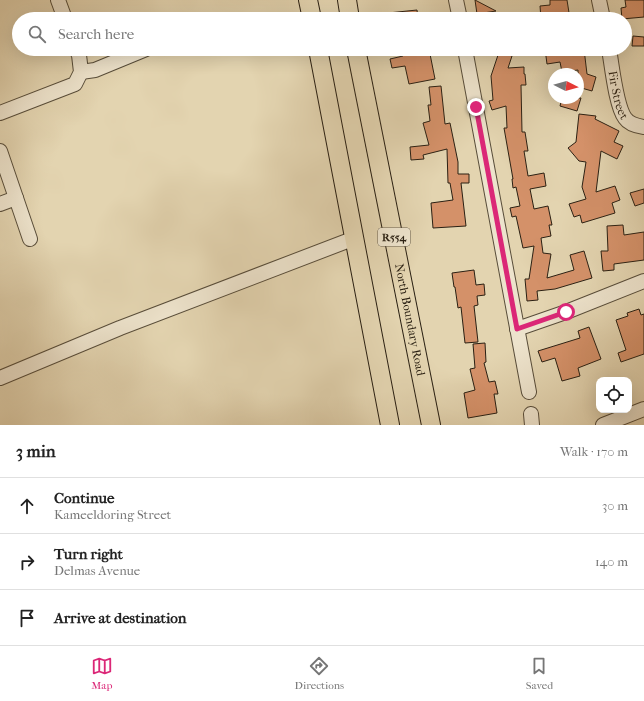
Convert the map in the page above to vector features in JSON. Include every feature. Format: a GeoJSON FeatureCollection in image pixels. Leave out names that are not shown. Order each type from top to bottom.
{"type":"FeatureCollection","features":[{"type":"Feature","properties":{"kind":"main road"},"geometry":{"type":"LineString","coordinates":[[308,0],[311,12]]}},
{"type":"Feature","properties":{"kind":"main road"},"geometry":{"type":"LineString","coordinates":[[347,0],[349,12]]}},
{"type":"Feature","properties":{"kind":"main road"},"geometry":{"type":"LineString","coordinates":[[319,56],[390,425]]}},
{"type":"Feature","properties":{"kind":"main road","name":"North Boundary Road"},"geometry":{"type":"LineString","coordinates":[[357,56],[431,425]]}},
{"type":"Feature","properties":{"kind":"street"},"geometry":{"type":"LineString","coordinates":[[58,0],[62,12]]}},
{"type":"Feature","properties":{"kind":"street"},"geometry":{"type":"LineString","coordinates":[[456,0],[459,12]]}},
{"type":"Feature","properties":{"kind":"street"},"geometry":{"type":"LineString","coordinates":[[599,0],[602,12]]}},
{"type":"Feature","properties":{"kind":"street"},"geometry":{"type":"LineString","coordinates":[[0,113],[75,84],[81,72],[79,56]]}},
{"type":"Feature","properties":{"kind":"street"},"geometry":{"type":"LineString","coordinates":[[81,72],[95,70],[129,56]]}},
{"type":"Feature","properties":{"kind":"street"},"geometry":{"type":"LineString","coordinates":[[466,56],[529,392]]}},
{"type":"Feature","properties":{"kind":"street","name":"Fir Street"},"geometry":{"type":"LineString","coordinates":[[609,56],[622,113],[628,122],[644,127]]}},
{"type":"Feature","properties":{"kind":"street"},"geometry":{"type":"LineString","coordinates":[[0,151],[30,239]]}},
{"type":"Feature","properties":{"kind":"street"},"geometry":{"type":"LineString","coordinates":[[0,204],[16,198]]}},
{"type":"Feature","properties":{"kind":"street"},"geometry":{"type":"LineString","coordinates":[[0,378],[120,328],[355,238]]}},
{"type":"Feature","properties":{"kind":"street"},"geometry":{"type":"LineString","coordinates":[[517,329],[566,312],[644,281]]}},
{"type":"Feature","properties":{"kind":"street"},"geometry":{"type":"LineString","coordinates":[[603,425],[644,409]]}},
{"type":"Feature","properties":{"kind":"building"},"geometry":{"type":"Polygon","coordinates":[[[475,0],[496,11],[490,12],[477,12],[475,0]]]}},
{"type":"Feature","properties":{"kind":"building"},"geometry":{"type":"Polygon","coordinates":[[[550,0],[567,0],[569,12],[540,12],[540,6],[550,5],[550,0]]]}},
{"type":"Feature","properties":{"kind":"building"},"geometry":{"type":"Polygon","coordinates":[[[625,0],[644,0],[644,17],[632,18],[632,12],[621,12],[621,8],[626,7],[625,0]]]}},
{"type":"Feature","properties":{"kind":"building"},"geometry":{"type":"Polygon","coordinates":[[[417,10],[417,12],[398,12],[417,10]]]}},
{"type":"Feature","properties":{"kind":"building"},"geometry":{"type":"Polygon","coordinates":[[[633,36],[644,37],[644,46],[632,46],[633,36]]]}},
{"type":"Feature","properties":{"kind":"building"},"geometry":{"type":"Polygon","coordinates":[[[403,56],[430,56],[435,79],[409,84],[405,66],[392,68],[390,59],[403,56]]]}},
{"type":"Feature","properties":{"kind":"building"},"geometry":{"type":"Polygon","coordinates":[[[498,56],[512,56],[508,68],[524,67],[526,85],[521,85],[522,132],[525,132],[528,151],[524,151],[528,176],[544,173],[546,186],[530,189],[534,209],[548,206],[552,225],[549,225],[551,236],[541,238],[543,253],[551,254],[547,278],[574,270],[570,255],[584,251],[592,278],[555,289],[537,291],[538,300],[527,301],[525,279],[529,279],[534,246],[523,248],[516,216],[512,217],[510,208],[520,206],[516,187],[513,188],[513,179],[504,128],[507,128],[506,106],[492,110],[489,101],[493,100],[491,76],[498,56]]]}},
{"type":"Feature","properties":{"kind":"building"},"geometry":{"type":"Polygon","coordinates":[[[546,56],[585,56],[587,74],[596,77],[592,91],[584,89],[584,68],[561,68],[560,62],[547,64],[546,56]]]}},
{"type":"Feature","properties":{"kind":"building"},"geometry":{"type":"Polygon","coordinates":[[[441,86],[445,124],[450,123],[458,162],[458,174],[469,174],[469,183],[461,183],[466,226],[433,228],[431,203],[453,200],[450,183],[448,183],[447,149],[423,155],[424,159],[411,160],[410,147],[429,145],[423,123],[430,121],[428,105],[431,105],[429,87],[441,86]]]}},
{"type":"Feature","properties":{"kind":"building"},"geometry":{"type":"Polygon","coordinates":[[[560,104],[579,104],[577,111],[560,106],[560,104]]]}},
{"type":"Feature","properties":{"kind":"building"},"geometry":{"type":"Polygon","coordinates":[[[579,114],[596,116],[595,119],[619,131],[614,142],[623,146],[617,159],[601,151],[596,192],[615,186],[620,200],[612,203],[615,213],[582,223],[580,215],[574,217],[569,204],[586,199],[582,187],[586,162],[579,161],[568,148],[576,142],[579,114]]]}},
{"type":"Feature","properties":{"kind":"building"},"geometry":{"type":"Polygon","coordinates":[[[644,189],[644,203],[635,206],[630,193],[644,189]]]}},
{"type":"Feature","properties":{"kind":"building"},"geometry":{"type":"Polygon","coordinates":[[[623,225],[624,235],[644,232],[644,260],[614,264],[614,270],[603,271],[601,251],[608,251],[607,226],[623,225]]]}},
{"type":"Feature","properties":{"kind":"building"},"geometry":{"type":"Polygon","coordinates":[[[474,270],[476,285],[484,284],[485,295],[477,296],[478,305],[474,306],[478,342],[465,343],[461,307],[458,308],[452,273],[474,270]]]}},
{"type":"Feature","properties":{"kind":"building"},"geometry":{"type":"Polygon","coordinates":[[[639,309],[641,315],[644,314],[644,354],[621,362],[618,353],[626,350],[616,320],[628,316],[627,313],[639,309]]]}},
{"type":"Feature","properties":{"kind":"building"},"geometry":{"type":"Polygon","coordinates":[[[589,327],[601,359],[578,368],[580,376],[562,381],[555,358],[542,362],[538,351],[580,338],[578,331],[589,327]]]}},
{"type":"Feature","properties":{"kind":"building"},"geometry":{"type":"Polygon","coordinates":[[[485,343],[486,362],[484,363],[489,382],[495,381],[498,394],[494,394],[497,413],[468,418],[464,393],[475,390],[470,369],[475,368],[473,344],[485,343]]]}},
{"type":"Feature","properties":{"kind":"route"},"geometry":{"type":"LineString","coordinates":[[476,107],[517,329],[566,312]]}}]}
